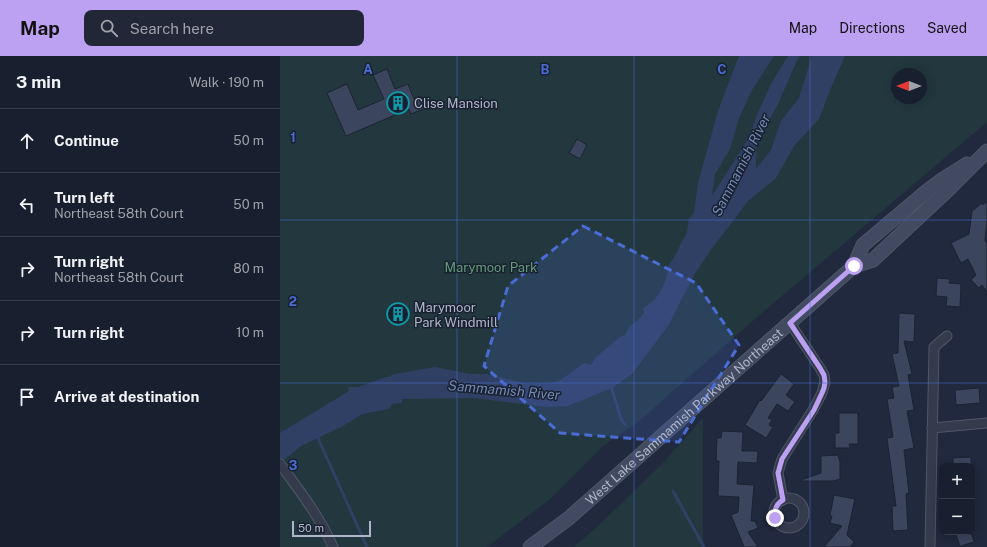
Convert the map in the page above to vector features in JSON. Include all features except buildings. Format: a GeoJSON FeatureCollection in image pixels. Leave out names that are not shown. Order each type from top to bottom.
{"type":"FeatureCollection","features":[{"type":"Feature","properties":{"kind":"main road","name":"West Lake Sammamish Parkway Northeast"},"geometry":{"type":"LineString","coordinates":[[854,266],[863,245],[932,187],[986,152]]}},
{"type":"Feature","properties":{"kind":"main road","name":"West Lake Sammamish Parkway Northeast"},"geometry":{"type":"LineString","coordinates":[[530,547],[569,518],[854,266],[873,260],[986,152]]}},
{"type":"Feature","properties":{"kind":"street"},"geometry":{"type":"LineString","coordinates":[[783,500],[778,473],[782,459],[814,410],[824,388],[825,382],[824,375],[820,368],[790,323]]}},
{"type":"Feature","properties":{"kind":"street"},"geometry":{"type":"LineString","coordinates":[[930,547],[934,347],[947,336]]}},
{"type":"Feature","properties":{"kind":"street"},"geometry":{"type":"LineString","coordinates":[[932,428],[987,423]]}},
{"type":"Feature","properties":{"kind":"street"},"geometry":{"type":"LineString","coordinates":[[280,464],[318,518],[333,547]]}},
{"type":"Feature","properties":{"kind":"highlighted area"},"geometry":{"type":"Polygon","coordinates":[[[583,226],[696,283],[739,345],[679,442],[560,433],[484,366],[508,286],[583,226]]]}},
{"type":"Feature","properties":{"kind":"green space","name":"Marymoor Park"},"geometry":{"type":"Polygon","coordinates":[[[280,56],[987,56],[987,122],[748,325],[638,422],[603,446],[549,500],[487,547],[280,547],[280,56]]]}},
{"type":"Feature","properties":{"kind":"green space"},"geometry":{"type":"Polygon","coordinates":[[[703,418],[703,547],[574,547],[661,465],[703,418]]]}},
{"type":"Feature","properties":{"kind":"water","name":"Sammamish River"},"geometry":{"type":"Polygon","coordinates":[[[739,56],[774,56],[752,90],[739,118],[730,149],[715,174],[712,196],[748,139],[772,82],[788,56],[799,56],[778,104],[756,145],[756,169],[771,150],[781,121],[799,98],[812,56],[845,56],[819,119],[794,146],[776,178],[748,201],[710,251],[694,275],[668,326],[632,374],[612,388],[568,406],[546,407],[474,398],[403,399],[401,403],[392,404],[389,409],[362,414],[343,426],[301,446],[280,463],[280,433],[349,391],[348,387],[358,387],[395,374],[435,367],[470,374],[487,374],[528,384],[552,383],[562,379],[584,363],[591,365],[595,358],[620,337],[625,335],[629,327],[644,313],[643,308],[652,302],[661,290],[667,275],[668,266],[687,232],[689,219],[694,213],[698,183],[718,111],[739,56]]]}},
{"type":"Feature","properties":{"kind":"waterway"},"geometry":{"type":"LineString","coordinates":[[611,386],[621,419],[625,425]]}},
{"type":"Feature","properties":{"kind":"waterway"},"geometry":{"type":"LineString","coordinates":[[317,436],[367,547]]}},
{"type":"Feature","properties":{"kind":"waterway"},"geometry":{"type":"LineString","coordinates":[[673,491],[704,547]]}},
{"type":"Feature","properties":{"kind":"place","name":"Clise Mansion"},"geometry":{"type":"Point","coordinates":[398,103]}},
{"type":"Feature","properties":{"kind":"place","name":"Marymoor Park Windmill"},"geometry":{"type":"Point","coordinates":[398,314]}},
{"type":"Feature","properties":{"kind":"route"},"geometry":{"type":"LineString","coordinates":[[775,518],[776,508],[783,500],[778,473],[782,459],[814,410],[824,388],[825,382],[824,375],[820,368],[790,323],[854,266]]}}]}
